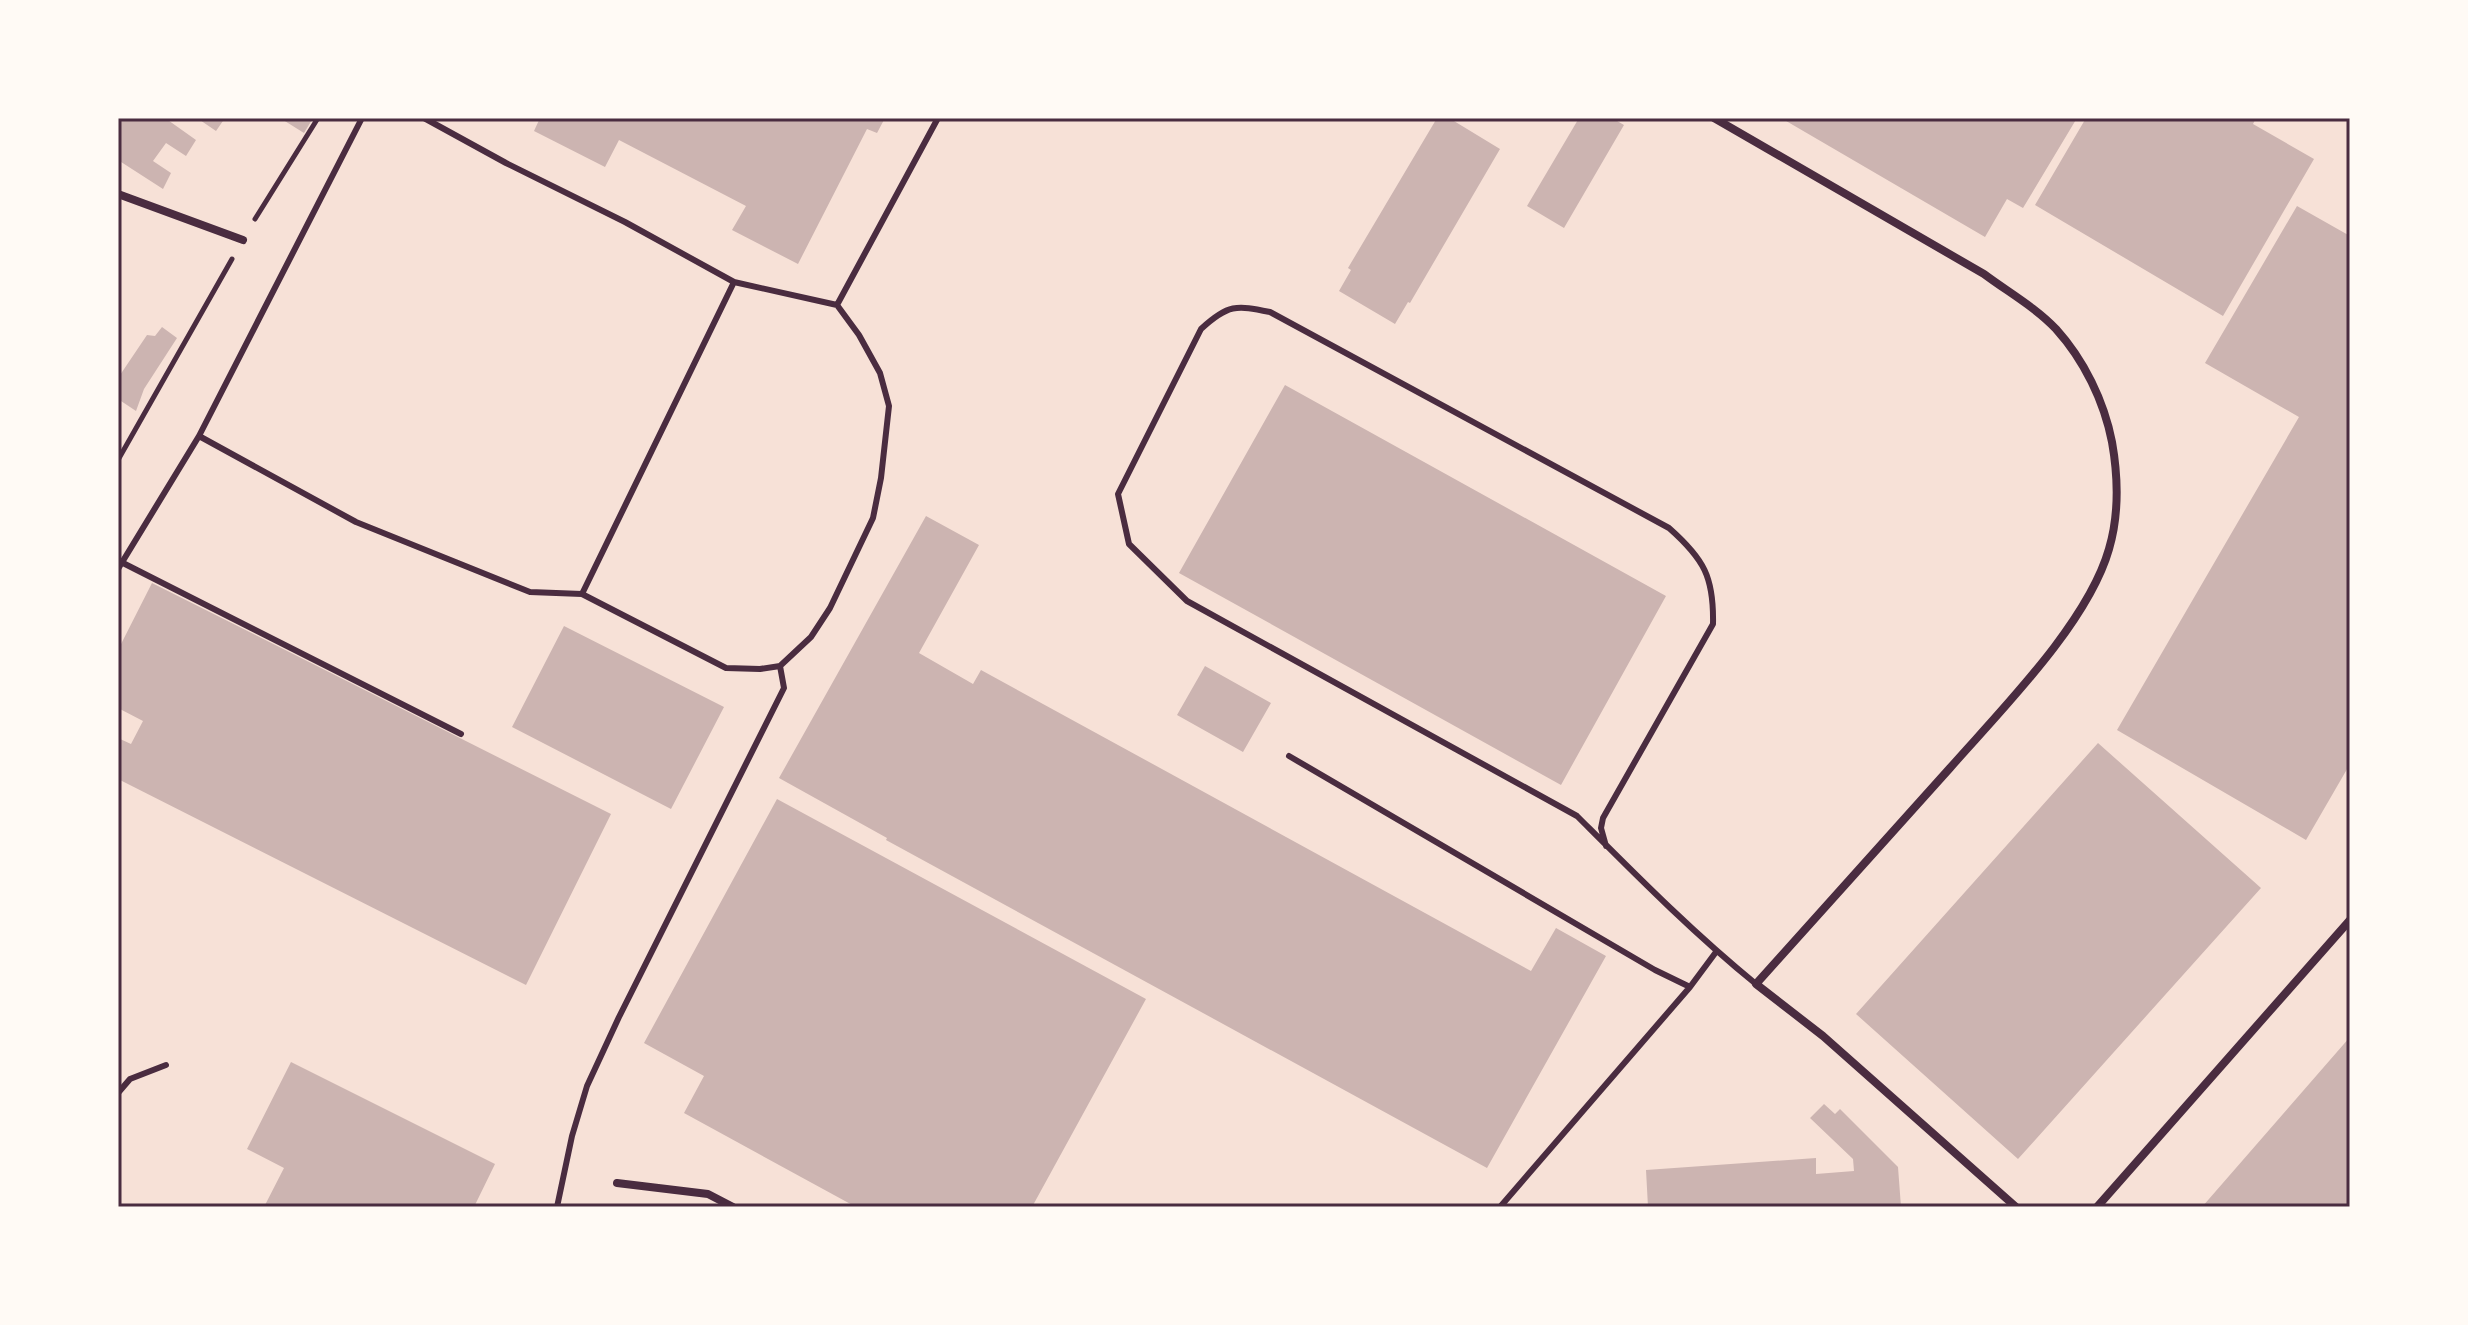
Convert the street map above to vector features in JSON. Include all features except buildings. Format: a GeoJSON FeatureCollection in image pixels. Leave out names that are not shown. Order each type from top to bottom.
{"type":"FeatureCollection","features":[{"type":"Feature","properties":{"kind":"street"},"geometry":{"type":"LineString","coordinates":[[1714,118],[1984,274],[2024,301],[2056,330],[2079,361],[2095,389],[2108,424],[2115,461],[2114,530],[2108,552],[2082,608],[2036,670],[1756,984],[1823,1036],[2016,1207]]}},
{"type":"Feature","properties":{"kind":"street"},"geometry":{"type":"LineString","coordinates":[[118,194],[243,240]]}},
{"type":"Feature","properties":{"kind":"street"},"geometry":{"type":"LineString","coordinates":[[2097,1207],[2350,920]]}},
{"type":"Feature","properties":{"kind":"street"},"geometry":{"type":"LineString","coordinates":[[617,1183],[708,1194],[733,1207]]}},
{"type":"Feature","properties":{"kind":"lane"},"geometry":{"type":"LineString","coordinates":[[362,118],[199,436],[119,566],[461,734]]}},
{"type":"Feature","properties":{"kind":"lane"},"geometry":{"type":"LineString","coordinates":[[199,436],[356,522],[530,592],[582,594],[726,668],[780,666],[811,637],[830,608],[873,518],[889,406],[880,373],[859,335],[837,305],[734,282],[424,118]]}},
{"type":"Feature","properties":{"kind":"lane"},"geometry":{"type":"LineString","coordinates":[[837,305],[938,118]]}},
{"type":"Feature","properties":{"kind":"lane"},"geometry":{"type":"LineString","coordinates":[[582,594],[734,282]]}},
{"type":"Feature","properties":{"kind":"lane"},"geometry":{"type":"LineString","coordinates":[[1606,846],[1601,828],[1603,818],[1713,624],[1714,597],[1706,571],[1692,549],[1669,528],[1270,312],[1242,306],[1219,312],[1201,329],[1118,494],[1129,544],[1187,601],[1577,816],[1606,846],[1716,952],[1756,984]]}},
{"type":"Feature","properties":{"kind":"lane"},"geometry":{"type":"LineString","coordinates":[[557,1207],[572,1136],[587,1086],[784,688],[780,666]]}},
{"type":"Feature","properties":{"kind":"lane"},"geometry":{"type":"LineString","coordinates":[[1289,756],[1641,962],[1690,987]]}},
{"type":"Feature","properties":{"kind":"lane"},"geometry":{"type":"LineString","coordinates":[[1500,1207],[1690,987],[1716,952]]}},
{"type":"Feature","properties":{"kind":"lane"},"geometry":{"type":"LineString","coordinates":[[118,1093],[130,1079],[166,1065]]}},
{"type":"Feature","properties":{"kind":"path"},"geometry":{"type":"LineString","coordinates":[[118,460],[243,240],[318,118]]}}]}
